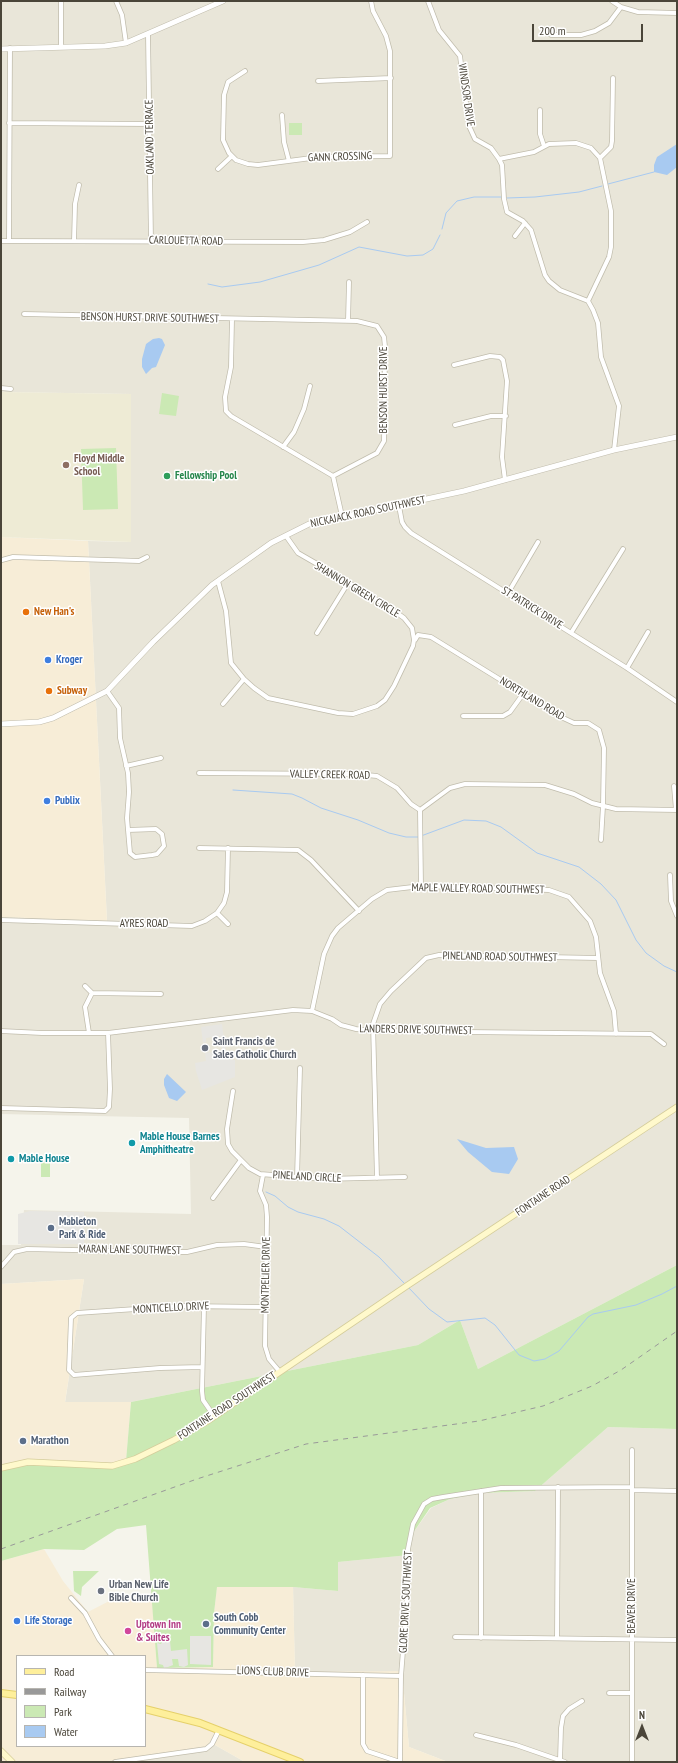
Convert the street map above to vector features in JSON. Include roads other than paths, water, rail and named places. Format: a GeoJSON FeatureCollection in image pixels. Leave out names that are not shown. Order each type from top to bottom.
{"type":"FeatureCollection","features":[{"type":"Feature","properties":{"kind":"main road","name":"FONTAINE ROAD"},"geometry":{"type":"LineString","coordinates":[[408,1285],[677,1107]]}},
{"type":"Feature","properties":{"kind":"main road","name":"FONTAINE ROAD SOUTHWEST"},"geometry":{"type":"LineString","coordinates":[[1,1468],[28,1462],[105,1466],[121,1464],[174,1440],[214,1416],[408,1285]]}},
{"type":"Feature","properties":{"kind":"main road"},"geometry":{"type":"LineString","coordinates":[[1,1693],[16,1695]]}},
{"type":"Feature","properties":{"kind":"main road"},"geometry":{"type":"LineString","coordinates":[[146,1709],[181,1717],[219,1730],[300,1762]]}},
{"type":"Feature","properties":{"kind":"main road"},"geometry":{"type":"LineString","coordinates":[[1,1751],[11,1762]]}},
{"type":"Feature","properties":{"kind":"main road"},"geometry":{"type":"LineString","coordinates":[[1,1756],[11,1762]]}},
{"type":"Feature","properties":{"kind":"street"},"geometry":{"type":"LineString","coordinates":[[61,1],[61,46]]}},
{"type":"Feature","properties":{"kind":"street"},"geometry":{"type":"LineString","coordinates":[[116,1],[122,15],[126,44]]}},
{"type":"Feature","properties":{"kind":"street"},"geometry":{"type":"LineString","coordinates":[[1,49],[126,44],[223,1]]}},
{"type":"Feature","properties":{"kind":"street","name":"GANN CROSSING"},"geometry":{"type":"LineString","coordinates":[[232,156],[242,163],[270,165],[319,157],[390,156],[391,78],[389,46],[375,15],[371,1]]}},
{"type":"Feature","properties":{"kind":"street","name":"WINDSOR DRIVE"},"geometry":{"type":"LineString","coordinates":[[428,1],[439,30],[460,56],[469,126],[475,139],[491,148],[499,159]]}},
{"type":"Feature","properties":{"kind":"street"},"geometry":{"type":"LineString","coordinates":[[612,1],[621,7],[638,12],[677,13]]}},
{"type":"Feature","properties":{"kind":"street"},"geometry":{"type":"LineString","coordinates":[[551,35],[581,35],[595,31],[609,23],[621,7]]}},
{"type":"Feature","properties":{"kind":"street","name":"OAKLAND TERRACE"},"geometry":{"type":"LineString","coordinates":[[148,34],[151,241]]}},
{"type":"Feature","properties":{"kind":"street"},"geometry":{"type":"LineString","coordinates":[[9,240],[10,48]]}},
{"type":"Feature","properties":{"kind":"street"},"geometry":{"type":"LineString","coordinates":[[218,169],[232,156],[224,145],[223,140],[225,90],[228,82],[245,71]]}},
{"type":"Feature","properties":{"kind":"street"},"geometry":{"type":"LineString","coordinates":[[318,81],[391,78]]}},
{"type":"Feature","properties":{"kind":"street"},"geometry":{"type":"LineString","coordinates":[[600,158],[611,147],[612,141],[613,78]]}},
{"type":"Feature","properties":{"kind":"street"},"geometry":{"type":"LineString","coordinates":[[540,110],[540,134],[544,146]]}},
{"type":"Feature","properties":{"kind":"street"},"geometry":{"type":"LineString","coordinates":[[282,115],[284,142],[289,161]]}},
{"type":"Feature","properties":{"kind":"street"},"geometry":{"type":"LineString","coordinates":[[9,123],[150,124]]}},
{"type":"Feature","properties":{"kind":"street"},"geometry":{"type":"LineString","coordinates":[[588,301],[609,257],[611,247],[611,211],[600,158],[591,148],[576,143],[549,144],[534,152],[499,159],[502,165],[505,207],[509,214],[525,223],[534,236],[547,278],[560,290],[588,301],[598,324],[601,357],[620,406],[614,450]]}},
{"type":"Feature","properties":{"kind":"street"},"geometry":{"type":"LineString","coordinates":[[74,241],[75,198],[79,185]]}},
{"type":"Feature","properties":{"kind":"street","name":"CARLOUETTA ROAD"},"geometry":{"type":"LineString","coordinates":[[1,241],[302,242],[324,240],[350,232],[367,222]]}},
{"type":"Feature","properties":{"kind":"street"},"geometry":{"type":"LineString","coordinates":[[515,236],[525,223]]}},
{"type":"Feature","properties":{"kind":"street"},"geometry":{"type":"LineString","coordinates":[[348,321],[349,282]]}},
{"type":"Feature","properties":{"kind":"street","name":"BENSON HURST DRIVE SOUTHWEST"},"geometry":{"type":"LineString","coordinates":[[24,314],[32,316],[232,319],[231,367],[225,397],[226,411],[231,416],[333,476]]}},
{"type":"Feature","properties":{"kind":"street","name":"BENSON HURST DRIVE"},"geometry":{"type":"LineString","coordinates":[[232,319],[357,321],[376,326],[384,338],[386,359],[384,441],[377,452],[333,476]]}},
{"type":"Feature","properties":{"kind":"street"},"geometry":{"type":"LineString","coordinates":[[454,365],[490,356],[500,357],[503,360],[507,381],[506,416],[502,457],[505,480]]}},
{"type":"Feature","properties":{"kind":"street"},"geometry":{"type":"LineString","coordinates":[[283,447],[294,432],[299,421],[310,386]]}},
{"type":"Feature","properties":{"kind":"street"},"geometry":{"type":"LineString","coordinates":[[1,388],[11,389]]}},
{"type":"Feature","properties":{"kind":"street"},"geometry":{"type":"LineString","coordinates":[[455,424],[491,416],[506,416]]}},
{"type":"Feature","properties":{"kind":"street","name":"NICKAJACK ROAD SOUTHWEST"},"geometry":{"type":"LineString","coordinates":[[1,724],[39,722],[53,718],[107,691],[153,642],[202,594],[244,561],[309,524],[464,491],[614,450],[677,437]]}},
{"type":"Feature","properties":{"kind":"street"},"geometry":{"type":"LineString","coordinates":[[333,476],[342,516]]}},
{"type":"Feature","properties":{"kind":"street","name":"ST PATRICK DRIVE"},"geometry":{"type":"LineString","coordinates":[[399,506],[402,522],[411,533],[571,633],[677,702]]}},
{"type":"Feature","properties":{"kind":"street","name":"SHANNON GREEN CIRCLE"},"geometry":{"type":"LineString","coordinates":[[286,536],[298,553],[404,618],[412,628],[414,640]]}},
{"type":"Feature","properties":{"kind":"street"},"geometry":{"type":"LineString","coordinates":[[508,593],[538,542]]}},
{"type":"Feature","properties":{"kind":"street"},"geometry":{"type":"LineString","coordinates":[[571,633],[623,549]]}},
{"type":"Feature","properties":{"kind":"street"},"geometry":{"type":"LineString","coordinates":[[2,560],[13,557],[139,561],[146,557]]}},
{"type":"Feature","properties":{"kind":"street"},"geometry":{"type":"LineString","coordinates":[[218,581],[226,611],[231,663],[244,679],[268,698],[338,713],[358,712],[377,706],[385,700],[397,680],[414,640]]}},
{"type":"Feature","properties":{"kind":"street"},"geometry":{"type":"LineString","coordinates":[[317,633],[348,583]]}},
{"type":"Feature","properties":{"kind":"street"},"geometry":{"type":"LineString","coordinates":[[626,668],[648,632]]}},
{"type":"Feature","properties":{"kind":"street","name":"NORTHLAND ROAD"},"geometry":{"type":"LineString","coordinates":[[414,640],[418,635],[431,637],[561,717],[574,722],[588,723],[599,730],[604,748],[604,806],[600,840]]}},
{"type":"Feature","properties":{"kind":"street"},"geometry":{"type":"LineString","coordinates":[[223,704],[244,679]]}},
{"type":"Feature","properties":{"kind":"street"},"geometry":{"type":"LineString","coordinates":[[107,691],[119,708],[120,738],[130,792],[128,830],[130,853],[132,856],[157,854],[164,846],[162,834],[156,829],[128,830]]}},
{"type":"Feature","properties":{"kind":"street"},"geometry":{"type":"LineString","coordinates":[[463,716],[503,716],[510,712],[523,694]]}},
{"type":"Feature","properties":{"kind":"street"},"geometry":{"type":"LineString","coordinates":[[126,766],[161,758]]}},
{"type":"Feature","properties":{"kind":"street","name":"VALLEY CREEK ROAD"},"geometry":{"type":"LineString","coordinates":[[199,772],[356,774],[377,776],[393,785],[415,808],[420,810]]}},
{"type":"Feature","properties":{"kind":"street"},"geometry":{"type":"LineString","coordinates":[[421,886],[420,810],[450,788],[465,784],[545,785],[604,806],[628,810],[676,810],[674,786]]}},
{"type":"Feature","properties":{"kind":"street"},"geometry":{"type":"LineString","coordinates":[[200,848],[298,850],[311,860],[359,911]]}},
{"type":"Feature","properties":{"kind":"street"},"geometry":{"type":"LineString","coordinates":[[228,848],[227,892],[224,903],[217,913],[228,924]]}},
{"type":"Feature","properties":{"kind":"street"},"geometry":{"type":"LineString","coordinates":[[670,875],[670,900],[677,916]]}},
{"type":"Feature","properties":{"kind":"street","name":"MAPLE VALLEY ROAD SOUTHWEST"},"geometry":{"type":"LineString","coordinates":[[312,1011],[324,954],[338,928],[387,890],[421,886],[549,890],[569,896],[590,922],[596,937],[598,964],[601,978],[614,1011],[616,1034]]}},
{"type":"Feature","properties":{"kind":"street","name":"AYRES ROAD"},"geometry":{"type":"LineString","coordinates":[[1,920],[192,926],[205,921],[217,913]]}},
{"type":"Feature","properties":{"kind":"street","name":"PINELAND ROAD SOUTHWEST"},"geometry":{"type":"LineString","coordinates":[[377,1178],[373,1031],[374,1016],[380,1004],[426,958],[451,955],[598,958]]}},
{"type":"Feature","properties":{"kind":"street"},"geometry":{"type":"LineString","coordinates":[[85,986],[92,993],[161,994]]}},
{"type":"Feature","properties":{"kind":"street"},"geometry":{"type":"LineString","coordinates":[[89,1033],[85,1008],[92,993]]}},
{"type":"Feature","properties":{"kind":"street","name":"LANDERS DRIVE SOUTHWEST"},"geometry":{"type":"LineString","coordinates":[[1,1031],[42,1033],[108,1033],[293,1010],[312,1011],[332,1019],[341,1025],[356,1030],[650,1034],[664,1044]]}},
{"type":"Feature","properties":{"kind":"street"},"geometry":{"type":"LineString","coordinates":[[1,1108],[105,1111],[109,1106],[110,1089],[108,1033]]}},
{"type":"Feature","properties":{"kind":"street"},"geometry":{"type":"LineString","coordinates":[[298,1178],[300,1068]]}},
{"type":"Feature","properties":{"kind":"street","name":"PINELAND CIRCLE"},"geometry":{"type":"LineString","coordinates":[[232,1091],[227,1129],[228,1144],[249,1168],[263,1175],[298,1178],[405,1177]]}},
{"type":"Feature","properties":{"kind":"street"},"geometry":{"type":"LineString","coordinates":[[213,1198],[241,1160]]}},
{"type":"Feature","properties":{"kind":"street","name":"MONTPELIER DRIVE"},"geometry":{"type":"LineString","coordinates":[[263,1175],[260,1191],[267,1214],[265,1307],[266,1350],[269,1359],[280,1372]]}},
{"type":"Feature","properties":{"kind":"street","name":"MARAN LANE SOUTHWEST"},"geometry":{"type":"LineString","coordinates":[[1,1267],[14,1252],[27,1249],[187,1252],[217,1245],[244,1244],[266,1247]]}},
{"type":"Feature","properties":{"kind":"street"},"geometry":{"type":"LineString","coordinates":[[204,1306],[202,1396],[214,1416]]}},
{"type":"Feature","properties":{"kind":"street","name":"MONTICELLO DRIVE"},"geometry":{"type":"LineString","coordinates":[[202,1367],[160,1368],[74,1375],[69,1370],[71,1318],[77,1313],[204,1306],[265,1307]]}},
{"type":"Feature","properties":{"kind":"street","name":"BEAVER DRIVE"},"geometry":{"type":"LineString","coordinates":[[632,1450],[632,1762]]}},
{"type":"Feature","properties":{"kind":"street"},"geometry":{"type":"LineString","coordinates":[[557,1638],[558,1487]]}},
{"type":"Feature","properties":{"kind":"street","name":"GLORE DRIVE SOUTHWEST"},"geometry":{"type":"LineString","coordinates":[[400,1762],[401,1676],[408,1588],[408,1549],[413,1524],[424,1504],[432,1499],[481,1491],[514,1488],[632,1488],[677,1491]]}},
{"type":"Feature","properties":{"kind":"street"},"geometry":{"type":"LineString","coordinates":[[481,1491],[481,1638]]}},
{"type":"Feature","properties":{"kind":"street"},"geometry":{"type":"LineString","coordinates":[[71,1598],[85,1613],[98,1639],[111,1655]]}},
{"type":"Feature","properties":{"kind":"street"},"geometry":{"type":"LineString","coordinates":[[455,1637],[677,1640]]}},
{"type":"Feature","properties":{"kind":"street","name":"LIONS CLUB DRIVE"},"geometry":{"type":"LineString","coordinates":[[146,1670],[401,1676]]}},
{"type":"Feature","properties":{"kind":"street"},"geometry":{"type":"LineString","coordinates":[[363,1674],[363,1744],[367,1751],[400,1762]]}},
{"type":"Feature","properties":{"kind":"street"},"geometry":{"type":"LineString","coordinates":[[609,1693],[632,1693]]}},
{"type":"Feature","properties":{"kind":"street"},"geometry":{"type":"LineString","coordinates":[[560,1760],[563,1716],[569,1708],[582,1701]]}},
{"type":"Feature","properties":{"kind":"street"},"geometry":{"type":"LineString","coordinates":[[115,1762],[206,1749],[212,1744],[219,1730]]}},
{"type":"Feature","properties":{"kind":"street"},"geometry":{"type":"LineString","coordinates":[[476,1735],[516,1744],[565,1762]]}},
{"type":"Feature","properties":{"kind":"water"},"geometry":{"type":"Polygon","coordinates":[[[677,144],[677,167],[667,175],[654,172],[654,165],[657,157],[677,144]]]}},
{"type":"Feature","properties":{"kind":"water"},"geometry":{"type":"Polygon","coordinates":[[[153,339],[162,339],[165,345],[156,367],[152,368],[146,374],[142,367],[142,359],[146,344],[153,339]]]}},
{"type":"Feature","properties":{"kind":"water"},"geometry":{"type":"Polygon","coordinates":[[[167,1074],[186,1092],[177,1101],[169,1098],[164,1085],[164,1079],[167,1074]]]}},
{"type":"Feature","properties":{"kind":"water"},"geometry":{"type":"Polygon","coordinates":[[[457,1139],[486,1148],[514,1147],[518,1159],[509,1174],[492,1172],[468,1152],[457,1139]]]}},
{"type":"Feature","properties":{"kind":"waterway"},"geometry":{"type":"LineString","coordinates":[[608,184],[654,172]]}},
{"type":"Feature","properties":{"kind":"waterway"},"geometry":{"type":"LineString","coordinates":[[507,198],[535,197],[579,192],[602,186]]}},
{"type":"Feature","properties":{"kind":"waterway"},"geometry":{"type":"LineString","coordinates":[[442,229],[446,213],[457,201],[474,197],[501,197]]}},
{"type":"Feature","properties":{"kind":"waterway"},"geometry":{"type":"LineString","coordinates":[[208,284],[222,287],[260,282],[319,265],[359,247],[407,256],[423,255],[433,249],[440,235]]}},
{"type":"Feature","properties":{"kind":"waterway"},"geometry":{"type":"LineString","coordinates":[[233,790],[292,794],[321,808],[358,820],[389,833],[406,837],[418,837]]}},
{"type":"Feature","properties":{"kind":"waterway"},"geometry":{"type":"LineString","coordinates":[[421,836],[464,820],[486,821],[501,827],[537,853],[579,867],[601,884],[616,900],[636,940],[646,953],[664,966],[677,972]]}},
{"type":"Feature","properties":{"kind":"waterway"},"geometry":{"type":"LineString","coordinates":[[266,1192],[275,1196],[288,1207],[298,1212],[324,1219],[339,1226],[379,1257],[404,1283]]}},
{"type":"Feature","properties":{"kind":"waterway"},"geometry":{"type":"LineString","coordinates":[[408,1287],[429,1309],[447,1322],[485,1318],[495,1325],[519,1355],[534,1361],[545,1359],[559,1351],[588,1317],[593,1314],[636,1305],[677,1286]]}},
{"type":"Feature","properties":{"kind":"railway"},"geometry":{"type":"LineString","coordinates":[[1,1549],[197,1479],[306,1444],[479,1421],[543,1406],[592,1386],[621,1370],[677,1331]]}},
{"type":"Feature","properties":{"kind":"place","name":"Floyd Middle School"},"geometry":{"type":"Point","coordinates":[66,465]}},
{"type":"Feature","properties":{"kind":"place","name":"Fellowship Pool"},"geometry":{"type":"Point","coordinates":[167,476]}},
{"type":"Feature","properties":{"kind":"place","name":"New Han's"},"geometry":{"type":"Point","coordinates":[26,612]}},
{"type":"Feature","properties":{"kind":"place","name":"Kroger"},"geometry":{"type":"Point","coordinates":[48,660]}},
{"type":"Feature","properties":{"kind":"place","name":"Subway"},"geometry":{"type":"Point","coordinates":[49,691]}},
{"type":"Feature","properties":{"kind":"place","name":"Publix"},"geometry":{"type":"Point","coordinates":[47,801]}},
{"type":"Feature","properties":{"kind":"place","name":"Saint Francis de Sales Catholic Church"},"geometry":{"type":"Point","coordinates":[205,1048]}},
{"type":"Feature","properties":{"kind":"place","name":"Mable House Barnes Amphitheatre"},"geometry":{"type":"Point","coordinates":[132,1143]}},
{"type":"Feature","properties":{"kind":"place","name":"Mable House"},"geometry":{"type":"Point","coordinates":[11,1159]}},
{"type":"Feature","properties":{"kind":"place","name":"Mableton Park & Ride"},"geometry":{"type":"Point","coordinates":[51,1228]}},
{"type":"Feature","properties":{"kind":"place","name":"Marathon"},"geometry":{"type":"Point","coordinates":[23,1441]}},
{"type":"Feature","properties":{"kind":"place","name":"Urban New Life Bible Church"},"geometry":{"type":"Point","coordinates":[101,1591]}},
{"type":"Feature","properties":{"kind":"place","name":"Life Storage"},"geometry":{"type":"Point","coordinates":[17,1621]}},
{"type":"Feature","properties":{"kind":"place","name":"South Cobb Community Center"},"geometry":{"type":"Point","coordinates":[206,1624]}},
{"type":"Feature","properties":{"kind":"place","name":"Uptown Inn & Suites"},"geometry":{"type":"Point","coordinates":[128,1631]}}]}
